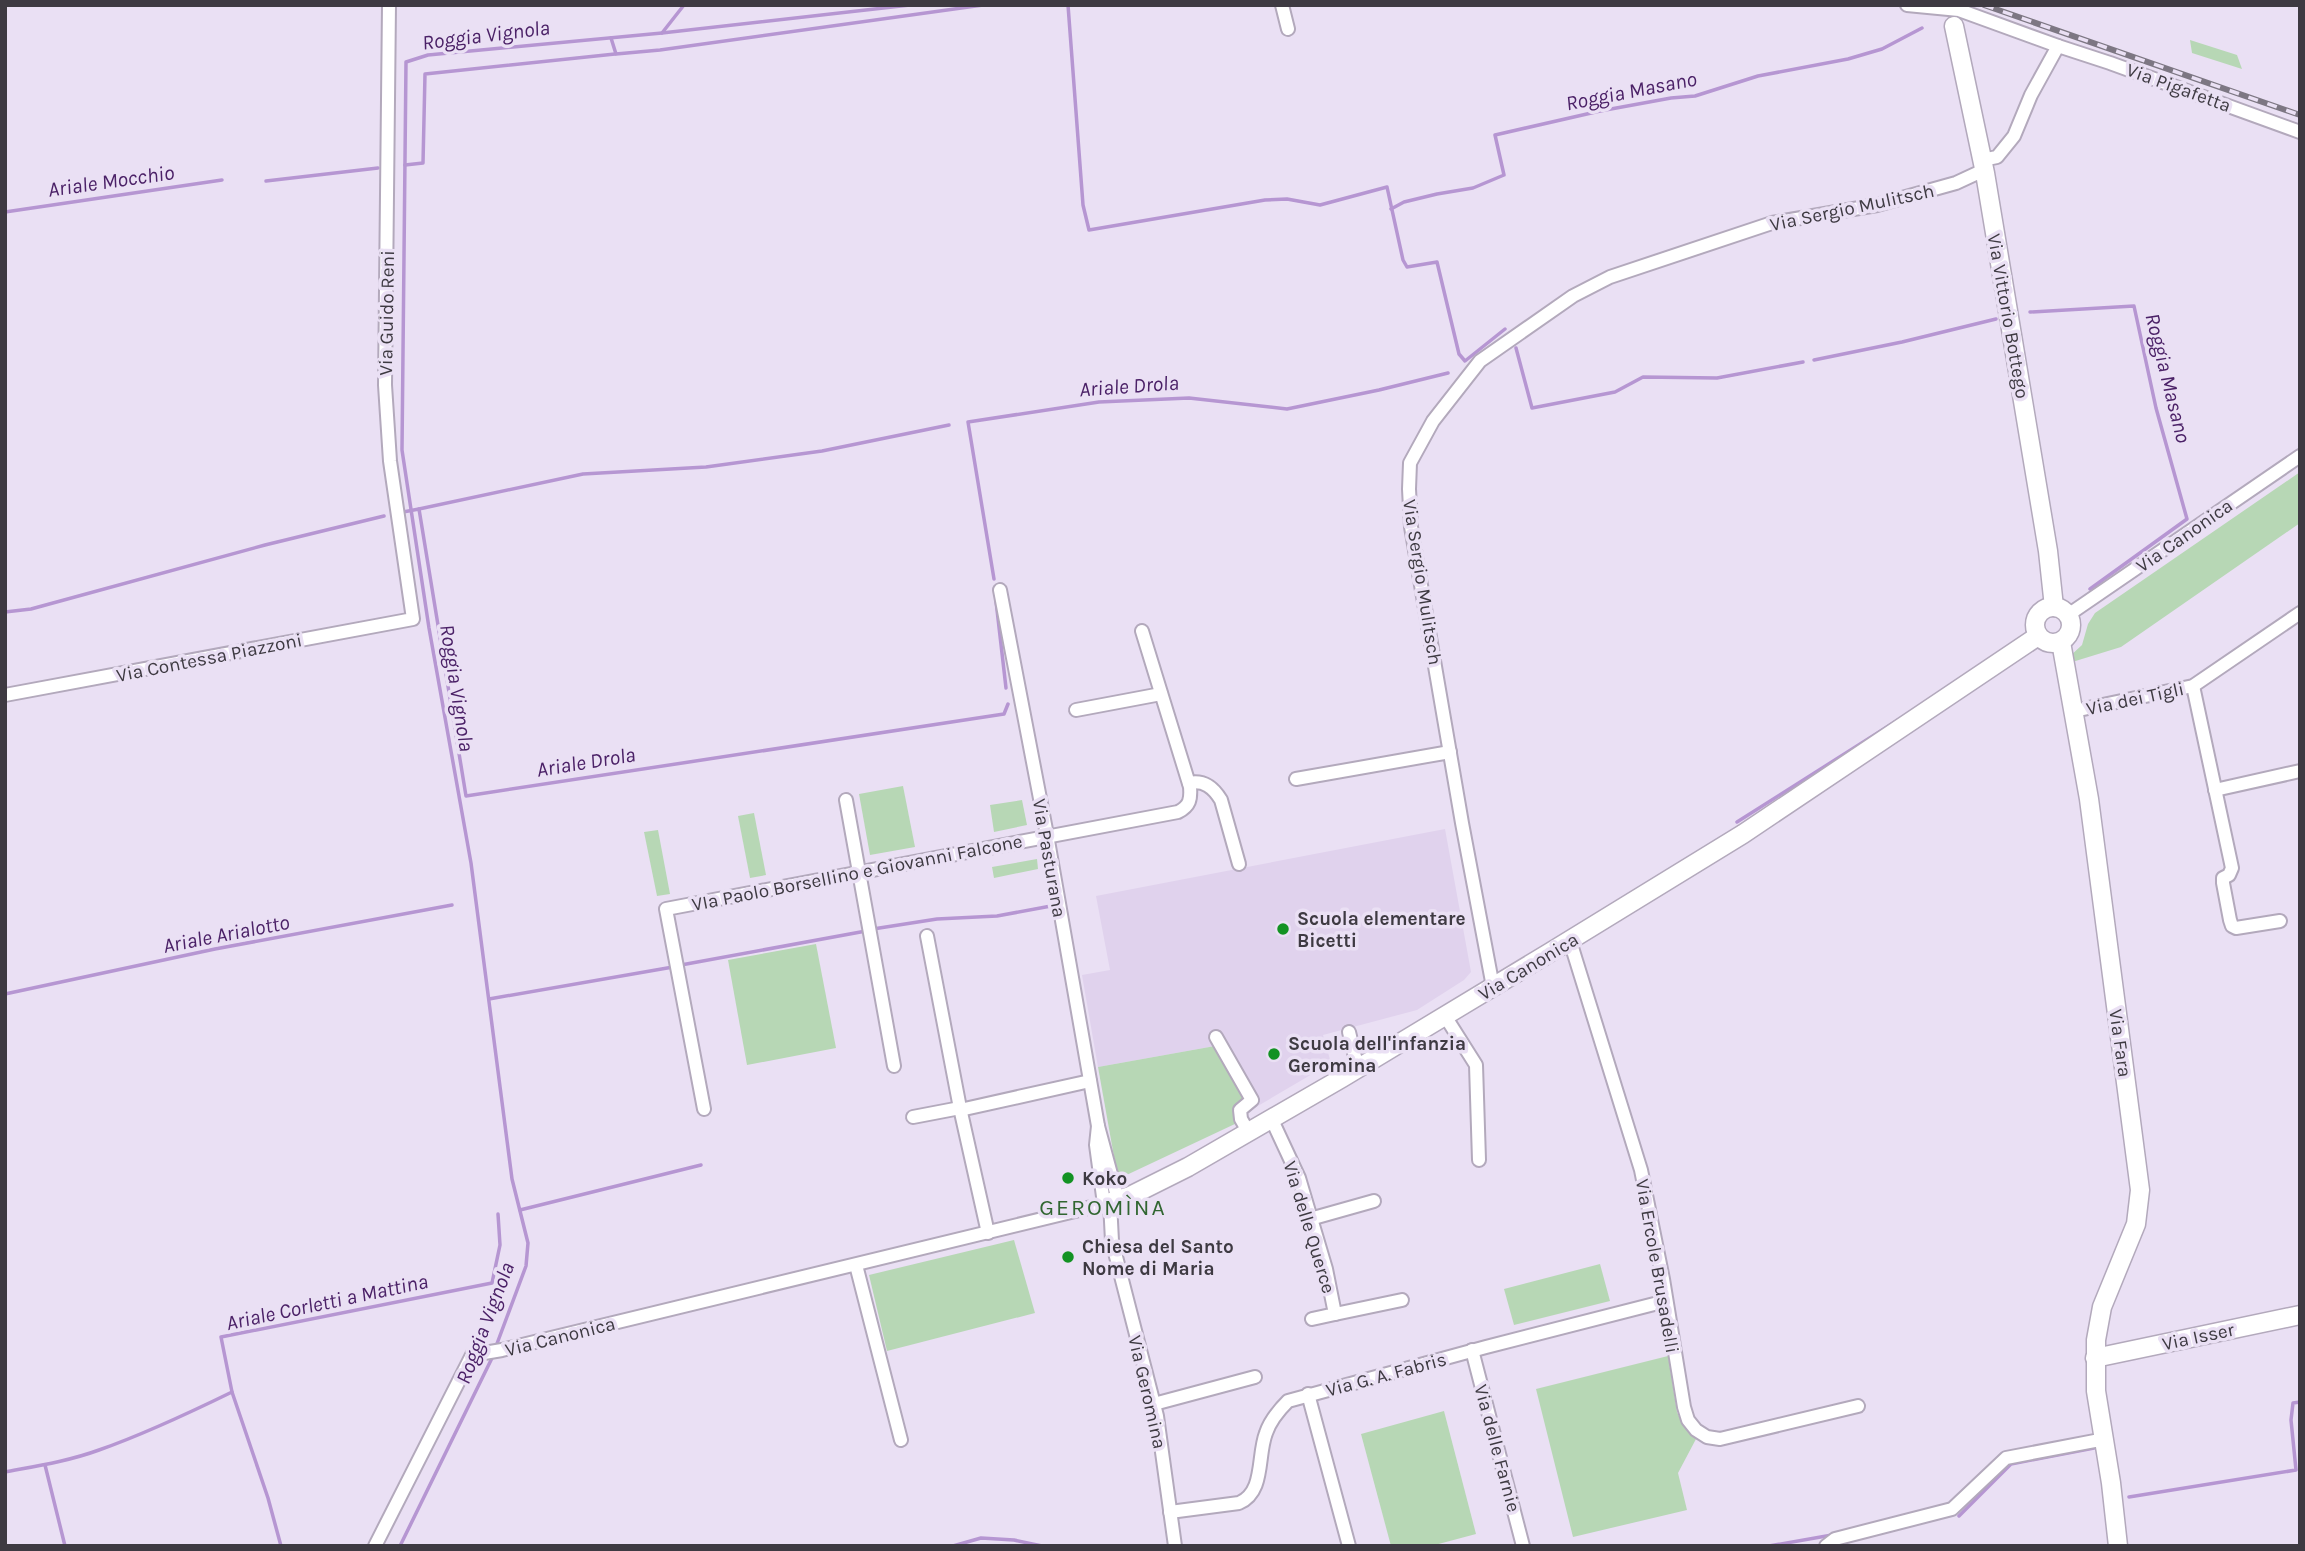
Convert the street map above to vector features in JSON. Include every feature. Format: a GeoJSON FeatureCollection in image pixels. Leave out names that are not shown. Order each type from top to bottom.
{"type":"FeatureCollection","features":[{"type":"Feature","properties":{"kind":"street","name":"Via Guido Reni"},"geometry":{"type":"LineString","coordinates":[[389,5],[385,385],[390,461],[413,619]]}},
{"type":"Feature","properties":{"kind":"street"},"geometry":{"type":"LineString","coordinates":[[1282,5],[1288,29]]}},
{"type":"Feature","properties":{"kind":"street","name":"Via Pigafetta"},"geometry":{"type":"LineString","coordinates":[[1907,5],[1959,10],[2300,132]]}},
{"type":"Feature","properties":{"kind":"street","name":"Via Vittorio Bottego"},"geometry":{"type":"LineString","coordinates":[[1954,26],[1983,165],[2048,551],[2061,611]]}},
{"type":"Feature","properties":{"kind":"street"},"geometry":{"type":"LineString","coordinates":[[1983,165],[1997,157],[2014,136],[2031,95],[2058,47]]}},
{"type":"Feature","properties":{"kind":"street","name":"Via Sergio Mulitsch"},"geometry":{"type":"LineString","coordinates":[[1493,987],[1411,527],[1410,463],[1433,421],[1480,361],[1573,296],[1610,277],[1772,223],[1889,202],[1956,183],[1983,165]]}},
{"type":"Feature","properties":{"kind":"street","name":"Via Canonica"},"geometry":{"type":"LineString","coordinates":[[2061,611],[2300,456]]}},
{"type":"Feature","properties":{"kind":"street","name":"Via Pasturana"},"geometry":{"type":"LineString","coordinates":[[1000,590],[1047,835],[1098,1126],[1106,1203]]}},
{"type":"Feature","properties":{"kind":"street"},"geometry":{"type":"LineString","coordinates":[[2042,610],[2061,611],[2071,627],[2066,638],[2051,644],[2038,636],[2034,625],[2042,610]]}},
{"type":"Feature","properties":{"kind":"street","name":"Via dei Tigli"},"geometry":{"type":"LineString","coordinates":[[2074,711],[2193,686],[2300,613]]}},
{"type":"Feature","properties":{"kind":"street","name":"Via Contessa Piazzoni"},"geometry":{"type":"LineString","coordinates":[[5,695],[413,619]]}},
{"type":"Feature","properties":{"kind":"street"},"geometry":{"type":"LineString","coordinates":[[1142,632],[1189,783],[1203,782],[1216,792],[1221,800],[1239,864]]}},
{"type":"Feature","properties":{"kind":"street","name":"Via Canonica"},"geometry":{"type":"LineString","coordinates":[[374,1546],[472,1355],[502,1350],[1106,1203],[1188,1167],[1272,1120],[1743,834],[2038,636]]}},
{"type":"Feature","properties":{"kind":"street","name":"Via Fara"},"geometry":{"type":"LineString","coordinates":[[2061,642],[2091,812],[2140,1190],[2136,1224],[2102,1307],[2096,1339],[2096,1391],[2105,1439],[2118,1546]]}},
{"type":"Feature","properties":{"kind":"street"},"geometry":{"type":"LineString","coordinates":[[2193,686],[2232,868],[2229,875],[2223,878],[2232,926],[2242,928],[2280,921]]}},
{"type":"Feature","properties":{"kind":"street"},"geometry":{"type":"LineString","coordinates":[[1076,710],[1161,694]]}},
{"type":"Feature","properties":{"kind":"street"},"geometry":{"type":"LineString","coordinates":[[1296,779],[1450,752]]}},
{"type":"Feature","properties":{"kind":"street"},"geometry":{"type":"LineString","coordinates":[[2215,790],[2300,771]]}},
{"type":"Feature","properties":{"kind":"street","name":"VIa Paolo Borsellino e Giovanni Falcone"},"geometry":{"type":"LineString","coordinates":[[704,1109],[666,909],[1178,812],[1189,803],[1189,783]]}},
{"type":"Feature","properties":{"kind":"street"},"geometry":{"type":"LineString","coordinates":[[846,800],[894,1066]]}},
{"type":"Feature","properties":{"kind":"street"},"geometry":{"type":"LineString","coordinates":[[926,936],[988,1233]]}},
{"type":"Feature","properties":{"kind":"street","name":"Via Ercole Brusadelli"},"geometry":{"type":"LineString","coordinates":[[1570,941],[1641,1170],[1688,1420],[1696,1430],[1707,1437],[1730,1438],[1858,1406]]}},
{"type":"Feature","properties":{"kind":"street"},"geometry":{"type":"LineString","coordinates":[[1445,1016],[1476,1065],[1479,1160]]}},
{"type":"Feature","properties":{"kind":"street"},"geometry":{"type":"LineString","coordinates":[[1349,1032],[1360,1067]]}},
{"type":"Feature","properties":{"kind":"street"},"geometry":{"type":"LineString","coordinates":[[1216,1037],[1252,1100],[1240,1110],[1241,1119],[1249,1133]]}},
{"type":"Feature","properties":{"kind":"street"},"geometry":{"type":"LineString","coordinates":[[914,1117],[1090,1081]]}},
{"type":"Feature","properties":{"kind":"street","name":"Via delle Querce"},"geometry":{"type":"LineString","coordinates":[[1272,1120],[1299,1178],[1326,1269],[1335,1314],[1312,1319]]}},
{"type":"Feature","properties":{"kind":"street"},"geometry":{"type":"LineString","coordinates":[[1310,1219],[1374,1201]]}},
{"type":"Feature","properties":{"kind":"street","name":"Via Geromina"},"geometry":{"type":"LineString","coordinates":[[1106,1203],[1112,1241],[1154,1405],[1175,1546]]}},
{"type":"Feature","properties":{"kind":"street"},"geometry":{"type":"LineString","coordinates":[[856,1265],[901,1440]]}},
{"type":"Feature","properties":{"kind":"street"},"geometry":{"type":"LineString","coordinates":[[1335,1314],[1402,1300]]}},
{"type":"Feature","properties":{"kind":"street","name":"Via G. A. Fabris"},"geometry":{"type":"LineString","coordinates":[[1170,1513],[1246,1500],[1252,1494],[1256,1483],[1267,1430],[1288,1401],[1472,1350],[1666,1301]]}},
{"type":"Feature","properties":{"kind":"street","name":"Via Isser"},"geometry":{"type":"LineString","coordinates":[[2095,1358],[2300,1315]]}},
{"type":"Feature","properties":{"kind":"street","name":"Via delle Farnie"},"geometry":{"type":"LineString","coordinates":[[1472,1350],[1523,1546]]}},
{"type":"Feature","properties":{"kind":"street"},"geometry":{"type":"LineString","coordinates":[[1154,1405],[1255,1377]]}},
{"type":"Feature","properties":{"kind":"street"},"geometry":{"type":"LineString","coordinates":[[1308,1394],[1349,1546]]}},
{"type":"Feature","properties":{"kind":"street"},"geometry":{"type":"LineString","coordinates":[[1826,1546],[1835,1539],[1952,1509],[2006,1458],[2105,1439]]}},
{"type":"Feature","properties":{"kind":"shaded area","name":"Scuola elementare Bicetti"},"geometry":{"type":"Polygon","coordinates":[[[1445,829],[1471,972],[1464,980],[1417,1010],[1323,1035],[1331,1063],[1251,1110],[1215,1046],[1098,1067],[1082,975],[1110,970],[1096,896],[1445,829]]]}},
{"type":"Feature","properties":{"kind":"green space"},"geometry":{"type":"Polygon","coordinates":[[[2190,40],[2237,55],[2242,69],[2192,53],[2190,40]]]}},
{"type":"Feature","properties":{"kind":"green space"},"geometry":{"type":"Polygon","coordinates":[[[2300,472],[2300,523],[2121,647],[2069,663],[2069,657],[2082,645],[2088,624],[2095,613],[2300,472]]]}},
{"type":"Feature","properties":{"kind":"green space"},"geometry":{"type":"Polygon","coordinates":[[[903,786],[915,847],[870,855],[859,794],[903,786]]]}},
{"type":"Feature","properties":{"kind":"green space"},"geometry":{"type":"Polygon","coordinates":[[[1022,800],[1027,825],[994,832],[990,805],[1022,800]]]}},
{"type":"Feature","properties":{"kind":"green space"},"geometry":{"type":"Polygon","coordinates":[[[754,813],[766,875],[750,878],[738,816],[754,813]]]}},
{"type":"Feature","properties":{"kind":"green space"},"geometry":{"type":"Polygon","coordinates":[[[658,830],[670,894],[657,896],[644,832],[658,830]]]}},
{"type":"Feature","properties":{"kind":"green space"},"geometry":{"type":"Polygon","coordinates":[[[1037,859],[1038,869],[994,878],[992,867],[1037,859]]]}},
{"type":"Feature","properties":{"kind":"green space"},"geometry":{"type":"Polygon","coordinates":[[[816,944],[836,1048],[747,1065],[728,960],[816,944]]]}},
{"type":"Feature","properties":{"kind":"green space"},"geometry":{"type":"Polygon","coordinates":[[[1215,1046],[1245,1099],[1237,1123],[1118,1179],[1098,1067],[1215,1046]]]}},
{"type":"Feature","properties":{"kind":"green space"},"geometry":{"type":"Polygon","coordinates":[[[1014,1240],[1035,1313],[887,1351],[869,1275],[1014,1240]]]}},
{"type":"Feature","properties":{"kind":"green space"},"geometry":{"type":"Polygon","coordinates":[[[1600,1264],[1610,1301],[1514,1325],[1504,1289],[1600,1264]]]}},
{"type":"Feature","properties":{"kind":"green space"},"geometry":{"type":"Polygon","coordinates":[[[1668,1356],[1677,1412],[1696,1439],[1678,1473],[1687,1510],[1573,1537],[1536,1389],[1668,1356]]]}},
{"type":"Feature","properties":{"kind":"green space"},"geometry":{"type":"Polygon","coordinates":[[[1444,1411],[1476,1534],[1431,1546],[1391,1546],[1361,1434],[1444,1411]]]}},
{"type":"Feature","properties":{"kind":"waterway"},"geometry":{"type":"LineString","coordinates":[[662,33],[684,5]]}},
{"type":"Feature","properties":{"kind":"waterway","name":"Roggia Vignola"},"geometry":{"type":"LineString","coordinates":[[495,1349],[526,1266],[528,1243],[512,1179],[471,863],[429,628],[402,450],[406,62],[428,55],[662,33],[910,5]]}},
{"type":"Feature","properties":{"kind":"waterway","name":"Roggia Masano"},"geometry":{"type":"LineString","coordinates":[[611,38],[616,54],[983,5]]}},
{"type":"Feature","properties":{"kind":"waterway","name":"Roggia Masano"},"geometry":{"type":"LineString","coordinates":[[1068,5],[1083,205],[1089,230],[1265,200],[1287,199],[1320,205],[1387,187],[1403,260],[1407,267],[1437,262],[1459,354],[1465,361],[1505,329]]}},
{"type":"Feature","properties":{"kind":"waterway","name":"Roggia Masano"},"geometry":{"type":"LineString","coordinates":[[1391,209],[1404,202],[1473,188],[1504,175],[1495,135],[1600,111],[1695,96],[1758,76],[1848,59],[1882,49],[1922,28]]}},
{"type":"Feature","properties":{"kind":"waterway","name":"Ariale Mocchio"},"geometry":{"type":"LineString","coordinates":[[405,165],[423,163],[425,74],[615,54]]}},
{"type":"Feature","properties":{"kind":"waterway","name":"Ariale Mocchio"},"geometry":{"type":"LineString","coordinates":[[266,181],[378,168]]}},
{"type":"Feature","properties":{"kind":"waterway","name":"Ariale Mocchio"},"geometry":{"type":"LineString","coordinates":[[5,212],[222,180]]}},
{"type":"Feature","properties":{"kind":"waterway","name":"Roggia Masano"},"geometry":{"type":"LineString","coordinates":[[2030,312],[2134,306],[2156,408],[2187,519],[2090,589]]}},
{"type":"Feature","properties":{"kind":"waterway","name":"Roggia Masano"},"geometry":{"type":"LineString","coordinates":[[1814,360],[1996,319]]}},
{"type":"Feature","properties":{"kind":"waterway","name":"Roggia Masano"},"geometry":{"type":"LineString","coordinates":[[1516,348],[1532,408],[1615,392],[1643,377],[1717,378],[1803,362]]}},
{"type":"Feature","properties":{"kind":"waterway","name":"Ariale Drola"},"geometry":{"type":"LineString","coordinates":[[994,579],[968,422],[1099,402],[1189,398],[1287,409],[1448,373]]}},
{"type":"Feature","properties":{"kind":"waterway"},"geometry":{"type":"LineString","coordinates":[[419,509],[583,474],[706,467],[822,451],[949,425]]}},
{"type":"Feature","properties":{"kind":"waterway","name":"Ariale Drola"},"geometry":{"type":"LineString","coordinates":[[403,512],[419,509],[466,796],[1004,714],[1008,704]]}},
{"type":"Feature","properties":{"kind":"waterway","name":"Ariale Drola"},"geometry":{"type":"LineString","coordinates":[[5,612],[31,609],[265,545],[384,516]]}},
{"type":"Feature","properties":{"kind":"waterway","name":"Ariale Drola"},"geometry":{"type":"LineString","coordinates":[[996,601],[1006,688]]}},
{"type":"Feature","properties":{"kind":"waterway"},"geometry":{"type":"LineString","coordinates":[[1737,822],[1898,720]]}},
{"type":"Feature","properties":{"kind":"waterway","name":"Ariale Arialotto"},"geometry":{"type":"LineString","coordinates":[[5,994],[215,949],[452,905]]}},
{"type":"Feature","properties":{"kind":"waterway"},"geometry":{"type":"LineString","coordinates":[[873,929],[937,919],[997,916],[1051,906]]}},
{"type":"Feature","properties":{"kind":"waterway"},"geometry":{"type":"LineString","coordinates":[[681,965],[866,931]]}},
{"type":"Feature","properties":{"kind":"waterway"},"geometry":{"type":"LineString","coordinates":[[489,999],[673,967]]}},
{"type":"Feature","properties":{"kind":"waterway","name":"Ariale Corletti a Mattina"},"geometry":{"type":"LineString","coordinates":[[520,1210],[701,1165]]}},
{"type":"Feature","properties":{"kind":"waterway","name":"Ariale Corletti a Mattina"},"geometry":{"type":"LineString","coordinates":[[5,1472],[99,1450],[232,1392],[221,1337],[492,1283],[500,1245],[498,1214]]}},
{"type":"Feature","properties":{"kind":"waterway","name":"Roggia Vignola"},"geometry":{"type":"LineString","coordinates":[[400,1546],[493,1356]]}},
{"type":"Feature","properties":{"kind":"waterway"},"geometry":{"type":"LineString","coordinates":[[232,1392],[268,1498],[281,1546]]}},
{"type":"Feature","properties":{"kind":"waterway"},"geometry":{"type":"LineString","coordinates":[[2129,1497],[2296,1470],[2291,1420],[2293,1403],[2300,1402]]}},
{"type":"Feature","properties":{"kind":"waterway"},"geometry":{"type":"LineString","coordinates":[[1959,1516],[2011,1464],[2094,1448]]}},
{"type":"Feature","properties":{"kind":"waterway"},"geometry":{"type":"LineString","coordinates":[[45,1465],[65,1546]]}},
{"type":"Feature","properties":{"kind":"waterway"},"geometry":{"type":"LineString","coordinates":[[1769,1546],[1832,1535]]}},
{"type":"Feature","properties":{"kind":"waterway"},"geometry":{"type":"LineString","coordinates":[[953,1546],[981,1538],[1014,1540],[1042,1546]]}},
{"type":"Feature","properties":{"kind":"railway"},"geometry":{"type":"LineString","coordinates":[[1984,5],[2300,115]]}},
{"type":"Feature","properties":{"kind":"place","name":"Scuola elementare Bicetti"},"geometry":{"type":"Point","coordinates":[1283,929]}},
{"type":"Feature","properties":{"kind":"place","name":"Scuola dell'infanzia Geromina"},"geometry":{"type":"Point","coordinates":[1274,1054]}},
{"type":"Feature","properties":{"kind":"place","name":"Koko"},"geometry":{"type":"Point","coordinates":[1068,1178]}},
{"type":"Feature","properties":{"kind":"place","name":"Chiesa del Santo Nome di Maria"},"geometry":{"type":"Point","coordinates":[1068,1257]}},
{"type":"Feature","properties":{"kind":"district","name":"GEROMÌNA"},"geometry":{"type":"Point","coordinates":[1103,1207]}}]}
